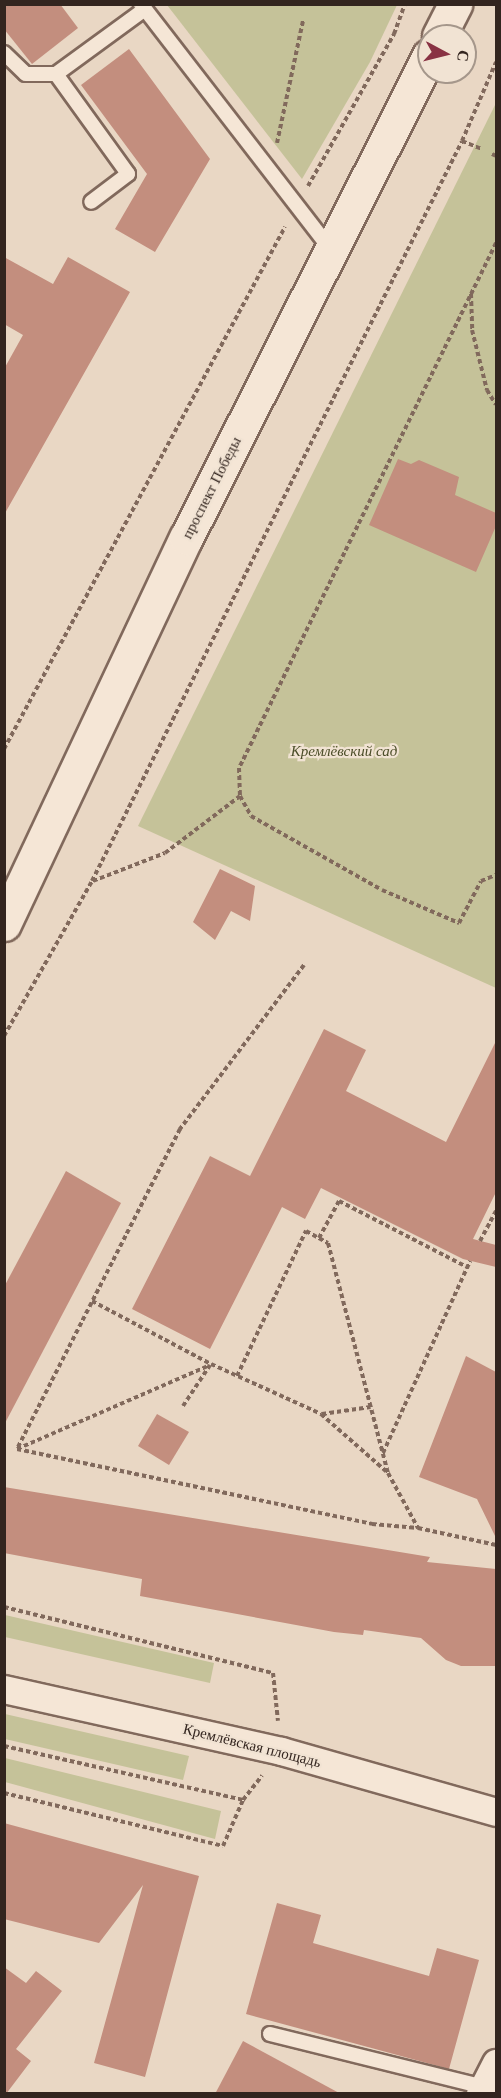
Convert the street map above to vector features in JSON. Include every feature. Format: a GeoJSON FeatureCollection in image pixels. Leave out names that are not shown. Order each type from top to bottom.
{"type":"FeatureCollection","features":[{"type":"Feature","properties":{"kind":"main road"},"geometry":{"type":"LineString","coordinates":[[445,24],[455,4]]}},
{"type":"Feature","properties":{"kind":"main road","name":"проспект Победы"},"geometry":{"type":"LineString","coordinates":[[4,924],[186,538],[417,80]]}},
{"type":"Feature","properties":{"kind":"street","name":"Кремлёвская площадь"},"geometry":{"type":"LineString","coordinates":[[4,1689],[281,1752],[496,1812]]}},
{"type":"Feature","properties":{"kind":"street"},"geometry":{"type":"LineString","coordinates":[[482,2090],[496,2063]]}},
{"type":"Feature","properties":{"kind":"lane"},"geometry":{"type":"LineString","coordinates":[[4,53],[26,74],[56,74],[143,7],[332,251]]}},
{"type":"Feature","properties":{"kind":"lane"},"geometry":{"type":"LineString","coordinates":[[56,74],[128,174],[91,202]]}},
{"type":"Feature","properties":{"kind":"lane"},"geometry":{"type":"LineString","coordinates":[[270,2034],[482,2090]]}},
{"type":"Feature","properties":{"kind":"path"},"geometry":{"type":"LineString","coordinates":[[4,749],[296,207],[394,34],[405,4]]}},
{"type":"Feature","properties":{"kind":"path"},"geometry":{"type":"LineString","coordinates":[[276,146],[303,21]]}},
{"type":"Feature","properties":{"kind":"path"},"geometry":{"type":"LineString","coordinates":[[4,1036],[92,881],[462,141],[496,62]]}},
{"type":"Feature","properties":{"kind":"path"},"geometry":{"type":"LineString","coordinates":[[462,141],[482,149]]}},
{"type":"Feature","properties":{"kind":"path"},"geometry":{"type":"LineString","coordinates":[[496,243],[239,768],[240,796],[251,816],[382,890],[459,923],[481,881],[496,875]]}},
{"type":"Feature","properties":{"kind":"path"},"geometry":{"type":"LineString","coordinates":[[471,293],[472,330],[486,390],[496,405]]}},
{"type":"Feature","properties":{"kind":"path"},"geometry":{"type":"LineString","coordinates":[[92,881],[165,853],[240,796]]}},
{"type":"Feature","properties":{"kind":"path"},"geometry":{"type":"LineString","coordinates":[[17,1449],[180,1129],[304,965]]}},
{"type":"Feature","properties":{"kind":"path"},"geometry":{"type":"LineString","coordinates":[[319,1238],[339,1201],[467,1268]]}},
{"type":"Feature","properties":{"kind":"path"},"geometry":{"type":"LineString","coordinates":[[480,1240],[496,1211]]}},
{"type":"Feature","properties":{"kind":"path"},"geometry":{"type":"LineString","coordinates":[[237,1376],[306,1231],[328,1243],[388,1473],[418,1528]]}},
{"type":"Feature","properties":{"kind":"path"},"geometry":{"type":"LineString","coordinates":[[383,1454],[470,1261]]}},
{"type":"Feature","properties":{"kind":"path"},"geometry":{"type":"LineString","coordinates":[[92,1301],[211,1364],[321,1414],[388,1473]]}},
{"type":"Feature","properties":{"kind":"path"},"geometry":{"type":"LineString","coordinates":[[183,1406],[211,1364]]}},
{"type":"Feature","properties":{"kind":"path"},"geometry":{"type":"LineString","coordinates":[[17,1449],[211,1364]]}},
{"type":"Feature","properties":{"kind":"path"},"geometry":{"type":"LineString","coordinates":[[321,1414],[370,1407]]}},
{"type":"Feature","properties":{"kind":"path"},"geometry":{"type":"LineString","coordinates":[[17,1449],[372,1524],[418,1528],[496,1545]]}},
{"type":"Feature","properties":{"kind":"path"},"geometry":{"type":"LineString","coordinates":[[4,1607],[273,1673],[281,1752],[243,1800],[223,1846],[4,1793]]}},
{"type":"Feature","properties":{"kind":"path"},"geometry":{"type":"LineString","coordinates":[[4,1746],[243,1800]]}},
{"type":"Feature","properties":{"kind":"green space"},"geometry":{"type":"Polygon","coordinates":[[[167,5],[397,5],[370,62],[302,179],[167,5]]]}},
{"type":"Feature","properties":{"kind":"green space","name":"Кремлёвский сад"},"geometry":{"type":"Polygon","coordinates":[[[496,103],[496,988],[138,826],[496,103]]]}},
{"type":"Feature","properties":{"kind":"green space"},"geometry":{"type":"Polygon","coordinates":[[[5,1615],[214,1663],[210,1683],[5,1637],[5,1615]]]}},
{"type":"Feature","properties":{"kind":"green space"},"geometry":{"type":"Polygon","coordinates":[[[5,1714],[189,1756],[183,1780],[5,1739],[5,1714]]]}},
{"type":"Feature","properties":{"kind":"green space"},"geometry":{"type":"Polygon","coordinates":[[[5,1758],[221,1811],[215,1839],[5,1782],[5,1758]]]}},
{"type":"Feature","properties":{"kind":"building"},"geometry":{"type":"Polygon","coordinates":[[[4,4],[60,4],[78,28],[32,64],[4,29],[4,4]]]}},
{"type":"Feature","properties":{"kind":"building"},"geometry":{"type":"Polygon","coordinates":[[[129,49],[210,159],[155,252],[115,229],[147,174],[81,85],[129,49]]]}},
{"type":"Feature","properties":{"kind":"building"},"geometry":{"type":"Polygon","coordinates":[[[4,257],[53,284],[68,257],[130,292],[4,515],[4,369],[23,335],[4,324],[4,257]]]}},
{"type":"Feature","properties":{"kind":"building"},"geometry":{"type":"Polygon","coordinates":[[[398,459],[411,464],[419,460],[459,477],[455,495],[496,513],[496,526],[476,572],[369,525],[398,459]]]}},
{"type":"Feature","properties":{"kind":"building"},"geometry":{"type":"Polygon","coordinates":[[[220,869],[255,886],[250,921],[231,911],[215,940],[193,922],[220,869]]]}},
{"type":"Feature","properties":{"kind":"building"},"geometry":{"type":"Polygon","coordinates":[[[324,1029],[366,1050],[346,1091],[446,1142],[496,1041],[496,1192],[473,1239],[496,1245],[496,1267],[463,1259],[321,1188],[305,1219],[282,1207],[210,1349],[132,1309],[210,1156],[250,1176],[324,1029]]]}},
{"type":"Feature","properties":{"kind":"building"},"geometry":{"type":"Polygon","coordinates":[[[66,1171],[121,1203],[4,1425],[4,1287],[66,1171]]]}},
{"type":"Feature","properties":{"kind":"building"},"geometry":{"type":"Polygon","coordinates":[[[466,1356],[496,1372],[496,1538],[477,1499],[419,1477],[466,1356]]]}},
{"type":"Feature","properties":{"kind":"building"},"geometry":{"type":"Polygon","coordinates":[[[157,1414],[189,1432],[169,1465],[138,1446],[157,1414]]]}},
{"type":"Feature","properties":{"kind":"building"},"geometry":{"type":"Polygon","coordinates":[[[4,1487],[430,1557],[427,1562],[496,1569],[496,1666],[461,1666],[446,1660],[421,1638],[364,1630],[363,1635],[334,1632],[140,1596],[142,1579],[4,1553],[4,1487]]]}},
{"type":"Feature","properties":{"kind":"building"},"geometry":{"type":"Polygon","coordinates":[[[4,1823],[199,1876],[145,2077],[94,2063],[143,1885],[99,1943],[4,1919],[4,1823]]]}},
{"type":"Feature","properties":{"kind":"building"},"geometry":{"type":"Polygon","coordinates":[[[277,1903],[321,1915],[313,1943],[429,1976],[437,1948],[479,1960],[449,2069],[246,2014],[277,1903]]]}},
{"type":"Feature","properties":{"kind":"building"},"geometry":{"type":"Polygon","coordinates":[[[4,1967],[26,1983],[36,1971],[62,1991],[16,2049],[31,2061],[6,2094],[4,1967]]]}},
{"type":"Feature","properties":{"kind":"building"},"geometry":{"type":"Polygon","coordinates":[[[243,2041],[341,2094],[215,2094],[243,2041]]]}}]}
